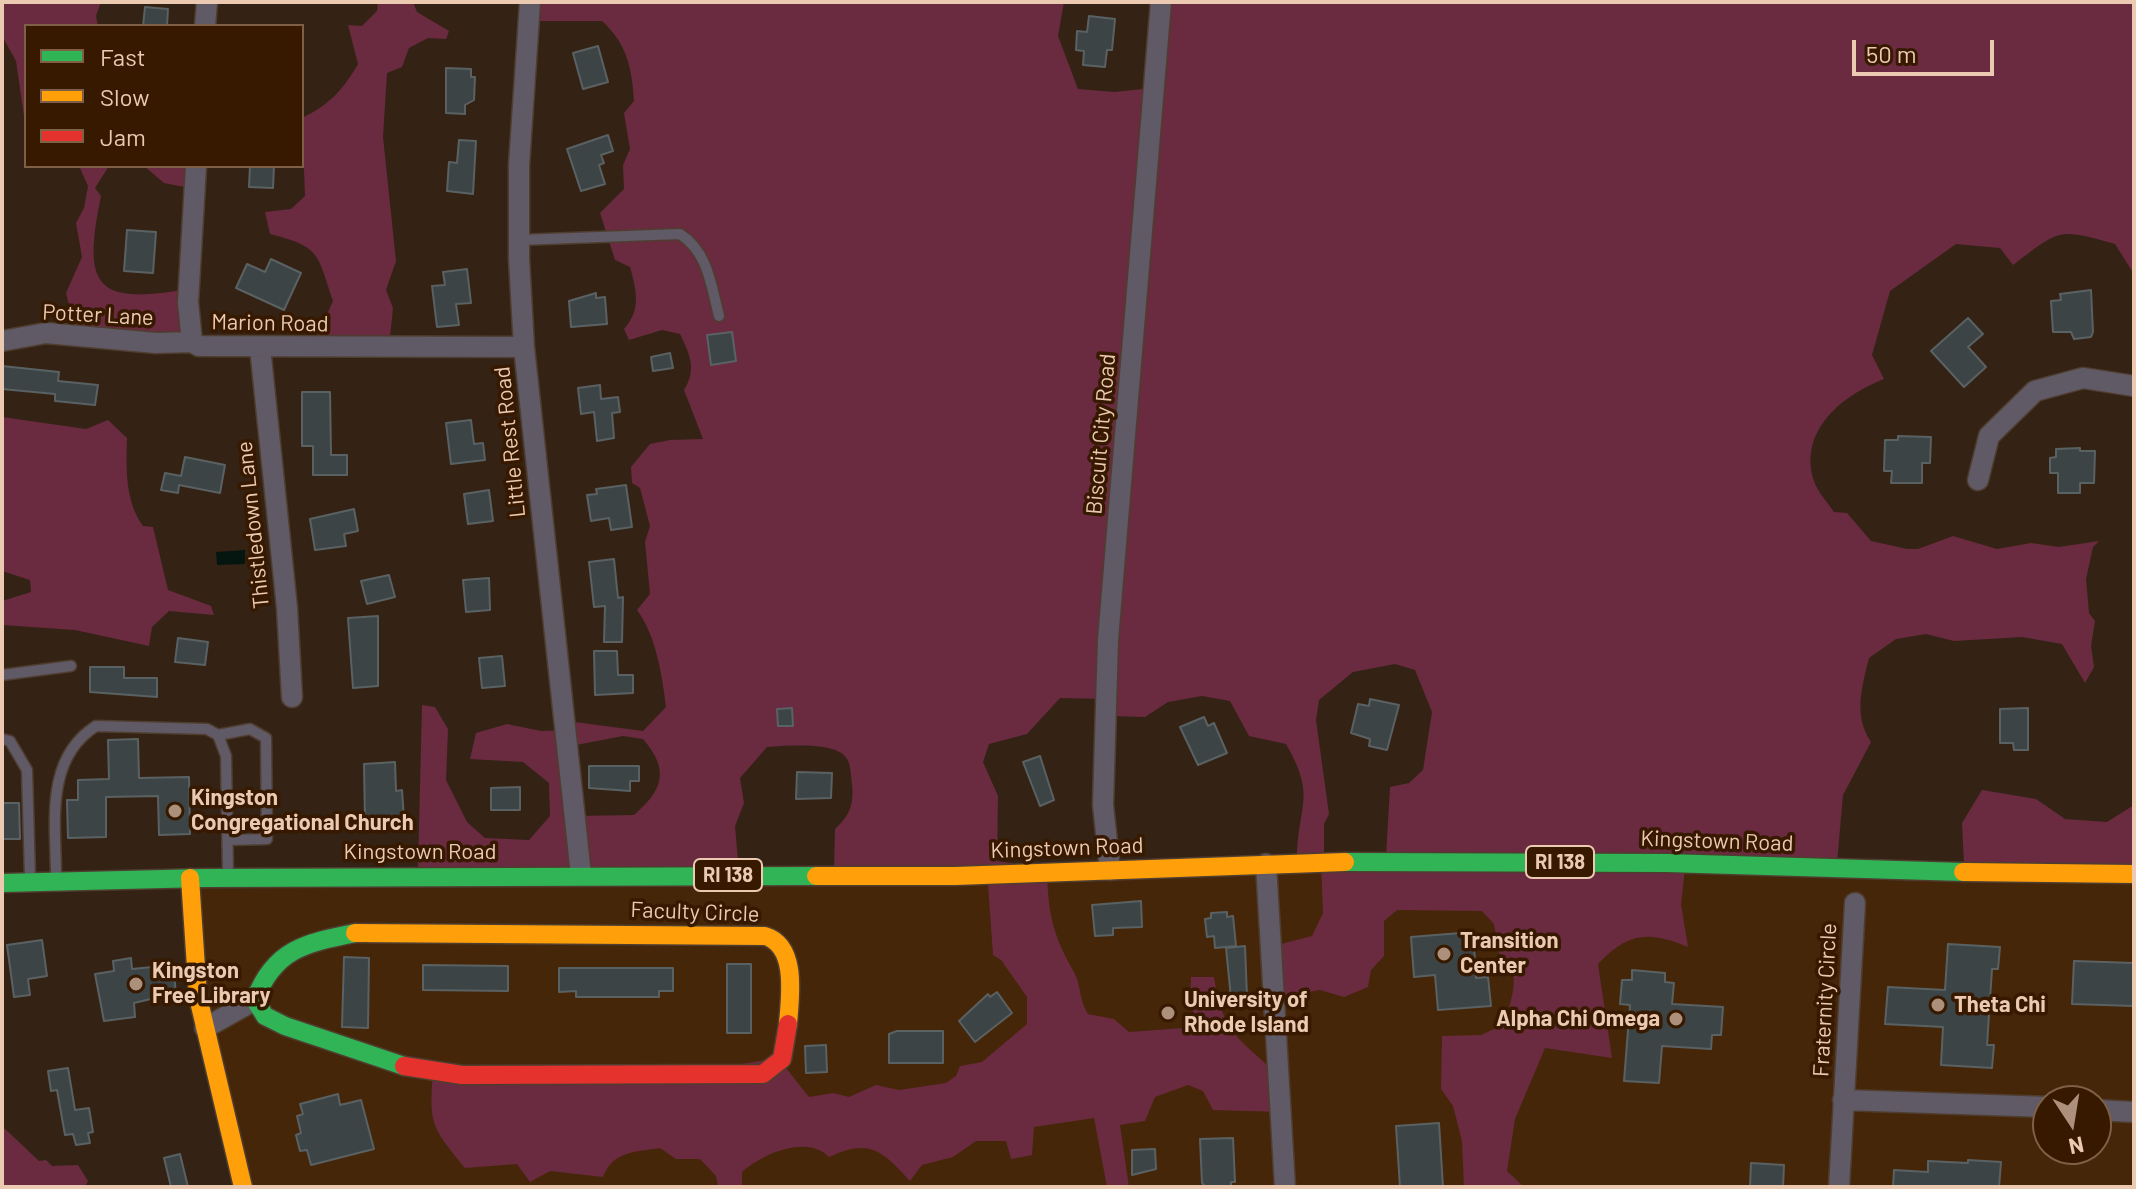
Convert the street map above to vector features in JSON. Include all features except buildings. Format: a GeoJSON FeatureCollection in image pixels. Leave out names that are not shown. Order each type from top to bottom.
{"type":"FeatureCollection","features":[{"type":"Feature","properties":{"kind":"main road","name":"Kingstown Road"},"geometry":{"type":"LineString","coordinates":[[2,883],[190,878],[581,875],[955,876],[1266,864],[1667,863],[1853,870],[2134,874]]}},
{"type":"Feature","properties":{"kind":"main road"},"geometry":{"type":"LineString","coordinates":[[190,878],[198,997],[243,1187]]}},
{"type":"Feature","properties":{"kind":"main road","name":"Faculty Circle"},"geometry":{"type":"LineString","coordinates":[[355,933],[753,934],[774,939],[784,947],[788,962],[787,1046],[776,1068],[763,1074],[462,1075],[406,1067],[285,1026],[265,1016],[255,1000],[261,977],[279,959],[321,940],[355,933]]}},
{"type":"Feature","properties":{"kind":"street"},"geometry":{"type":"LineString","coordinates":[[205,24],[207,2]]}},
{"type":"Feature","properties":{"kind":"street","name":"Little Rest Road"},"geometry":{"type":"LineString","coordinates":[[530,2],[519,165],[524,347],[581,875]]}},
{"type":"Feature","properties":{"kind":"street","name":"Biscuit City Road"},"geometry":{"type":"LineString","coordinates":[[1110,870],[1103,805],[1108,640],[1161,2]]}},
{"type":"Feature","properties":{"kind":"street","name":"Marion Road"},"geometry":{"type":"LineString","coordinates":[[196,168],[188,302],[192,342],[199,346],[524,347]]}},
{"type":"Feature","properties":{"kind":"street","name":"Potter Lane"},"geometry":{"type":"LineString","coordinates":[[2,341],[46,333],[156,343],[192,342]]}},
{"type":"Feature","properties":{"kind":"street","name":"Thistledown Lane"},"geometry":{"type":"LineString","coordinates":[[260,347],[287,608],[292,697]]}},
{"type":"Feature","properties":{"kind":"street"},"geometry":{"type":"LineString","coordinates":[[1978,480],[1989,436],[2035,391],[2083,378],[2134,386]]}},
{"type":"Feature","properties":{"kind":"street"},"geometry":{"type":"LineString","coordinates":[[1266,864],[1285,1187]]}},
{"type":"Feature","properties":{"kind":"street","name":"Fraternity Circle"},"geometry":{"type":"LineString","coordinates":[[1839,1187],[1855,903]]}},
{"type":"Feature","properties":{"kind":"street"},"geometry":{"type":"LineString","coordinates":[[205,1028],[255,1000]]}},
{"type":"Feature","properties":{"kind":"street","name":"Fraternity Circle"},"geometry":{"type":"LineString","coordinates":[[1843,1100],[2032,1106]]}},
{"type":"Feature","properties":{"kind":"street"},"geometry":{"type":"LineString","coordinates":[[2112,1111],[2134,1112]]}},
{"type":"Feature","properties":{"kind":"lane"},"geometry":{"type":"LineString","coordinates":[[519,240],[680,234],[694,243],[704,260],[719,316]]}},
{"type":"Feature","properties":{"kind":"lane"},"geometry":{"type":"LineString","coordinates":[[2,675],[71,666]]}},
{"type":"Feature","properties":{"kind":"lane"},"geometry":{"type":"LineString","coordinates":[[56,882],[55,789],[59,774],[87,732],[96,726],[207,729],[218,735],[250,729],[266,738],[267,839],[228,840]]}},
{"type":"Feature","properties":{"kind":"lane"},"geometry":{"type":"LineString","coordinates":[[218,735],[226,756],[228,878]]}},
{"type":"Feature","properties":{"kind":"lane"},"geometry":{"type":"LineString","coordinates":[[2,739],[10,741],[27,770],[30,883]]}},
{"type":"Feature","properties":{"kind":"shaded area"},"geometry":{"type":"Polygon","coordinates":[[[2,2],[101,2],[96,16],[98,24],[24,24],[24,116],[16,61],[2,36],[2,2]]]}},
{"type":"Feature","properties":{"kind":"shaded area"},"geometry":{"type":"Polygon","coordinates":[[[378,2],[413,2],[417,12],[449,31],[446,39],[428,38],[409,48],[402,67],[387,73],[383,137],[396,261],[386,290],[393,308],[389,347],[312,347],[333,301],[324,272],[315,254],[308,248],[270,234],[265,212],[291,209],[305,196],[304,117],[328,102],[358,64],[348,25],[362,26],[377,11],[378,2]]]}},
{"type":"Feature","properties":{"kind":"shaded area"},"geometry":{"type":"Polygon","coordinates":[[[531,2],[1064,2],[1058,36],[1078,89],[1115,92],[1152,88],[1162,2],[2134,2],[2134,274],[2115,244],[2081,235],[2051,238],[2013,265],[2000,248],[1956,244],[1890,291],[1872,355],[1884,379],[1840,405],[1818,431],[1812,446],[1815,485],[1834,512],[1847,513],[1871,541],[1918,549],[1953,536],[1997,549],[2031,543],[2059,547],[2099,541],[2093,547],[2086,579],[2089,613],[2095,621],[2091,646],[2094,667],[2085,683],[2062,644],[2022,637],[1954,641],[1926,634],[1896,639],[1869,658],[1861,711],[1865,732],[1871,742],[1843,795],[1837,863],[1686,859],[1681,904],[1688,947],[1661,938],[1639,938],[1619,946],[1598,964],[1612,1058],[1545,1048],[1515,1119],[1507,1171],[1524,1187],[1464,1187],[1462,1141],[1453,1106],[1441,1089],[1442,1036],[1481,1035],[1505,1024],[1514,976],[1512,967],[1499,953],[1494,924],[1482,911],[1397,910],[1384,921],[1384,956],[1371,970],[1368,987],[1344,997],[1320,990],[1277,998],[1273,946],[1312,936],[1323,913],[1321,862],[1297,859],[1304,801],[1301,777],[1286,744],[1249,736],[1230,701],[1202,696],[1168,702],[1145,717],[1110,716],[1106,699],[1060,698],[1027,734],[989,744],[983,762],[998,796],[997,861],[1047,869],[1053,922],[1088,1014],[1114,1019],[1129,1032],[1197,1027],[1190,1000],[1191,977],[1214,977],[1228,1024],[1244,1044],[1280,1077],[1282,1112],[1213,1110],[1203,1091],[1188,1085],[1155,1097],[1145,1121],[1120,1125],[1129,1187],[1107,1187],[1094,1118],[1034,1127],[1032,1155],[1011,1159],[1006,1141],[976,1141],[953,1157],[922,1165],[910,1181],[883,1155],[865,1148],[843,1151],[829,1157],[809,1147],[785,1149],[761,1159],[742,1172],[742,1187],[718,1187],[716,1176],[700,1159],[676,1159],[660,1148],[619,1157],[607,1168],[603,1177],[550,1171],[530,1182],[517,1164],[465,1168],[445,1143],[435,1124],[432,1114],[433,1071],[677,1075],[778,1058],[809,1097],[833,1093],[849,1097],[876,1085],[899,1090],[946,1083],[956,1076],[960,1066],[982,1062],[1027,1024],[1027,997],[1001,960],[993,955],[987,870],[834,871],[835,829],[850,809],[852,791],[848,762],[833,749],[767,747],[740,778],[744,803],[735,826],[739,872],[418,868],[422,705],[435,707],[448,729],[446,780],[467,822],[485,838],[529,840],[550,816],[549,783],[523,762],[470,759],[476,733],[507,724],[541,731],[566,730],[567,721],[643,731],[666,707],[653,643],[637,610],[650,594],[645,542],[650,526],[640,488],[632,483],[631,467],[650,444],[703,439],[684,390],[691,362],[680,334],[662,330],[629,340],[624,329],[633,315],[636,300],[630,267],[615,260],[600,213],[624,189],[623,165],[630,149],[624,113],[634,101],[627,57],[602,21],[532,21],[531,2]],[[1395,664],[1353,672],[1319,700],[1316,720],[1329,814],[1324,824],[1324,858],[1386,857],[1390,787],[1409,783],[1423,770],[1432,712],[1415,670],[1395,664]],[[623,736],[571,746],[575,816],[634,815],[657,788],[660,770],[652,750],[643,739],[623,736]]]}},
{"type":"Feature","properties":{"kind":"shaded area"},"geometry":{"type":"Polygon","coordinates":[[[80,168],[108,168],[95,188],[101,196],[94,252],[96,270],[103,283],[115,291],[133,294],[188,289],[193,343],[77,337],[66,293],[82,257],[76,223],[84,208],[88,186],[80,168]]]}},
{"type":"Feature","properties":{"kind":"shaded area"},"geometry":{"type":"Polygon","coordinates":[[[146,168],[197,168],[195,189],[164,183],[146,168]]]}},
{"type":"Feature","properties":{"kind":"shaded area"},"geometry":{"type":"Polygon","coordinates":[[[2,417],[86,429],[108,420],[127,438],[130,495],[143,526],[153,527],[168,590],[211,606],[214,615],[169,611],[152,627],[149,646],[75,630],[2,625],[2,601],[31,592],[30,580],[2,571],[2,417]]]}},
{"type":"Feature","properties":{"kind":"shaded area"},"geometry":{"type":"Polygon","coordinates":[[[245,550],[245,564],[217,565],[216,552],[245,550]]]}},
{"type":"Feature","properties":{"kind":"shaded area"},"geometry":{"type":"Polygon","coordinates":[[[1982,790],[2036,799],[2065,819],[2107,822],[2134,805],[2134,872],[1964,864],[1962,823],[1982,790]]]}},
{"type":"Feature","properties":{"kind":"shaded area","name":"University of Rhode Island"},"geometry":{"type":"Polygon","coordinates":[[[954,873],[2134,874],[2134,1187],[243,1187],[190,878],[954,873]]]}},
{"type":"Feature","properties":{"kind":"shaded area"},"geometry":{"type":"Polygon","coordinates":[[[2,1126],[39,1161],[46,1160],[52,1166],[78,1165],[88,1181],[85,1187],[2,1187],[2,1126]]]}},
{"type":"Feature","properties":{"kind":"traffic: fast"},"geometry":{"type":"LineString","coordinates":[[1345,862],[1667,863],[1963,872]]}},
{"type":"Feature","properties":{"kind":"traffic: fast"},"geometry":{"type":"LineString","coordinates":[[2,883],[204,878],[816,876]]}},
{"type":"Feature","properties":{"kind":"traffic: fast"},"geometry":{"type":"LineString","coordinates":[[355,933],[307,945],[282,959],[272,969],[255,1000],[265,1016],[285,1026],[404,1066]]}},
{"type":"Feature","properties":{"kind":"traffic: slow"},"geometry":{"type":"LineString","coordinates":[[816,876],[955,876],[1345,862]]}},
{"type":"Feature","properties":{"kind":"traffic: slow"},"geometry":{"type":"LineString","coordinates":[[1963,872],[2134,874]]}},
{"type":"Feature","properties":{"kind":"traffic: slow"},"geometry":{"type":"LineString","coordinates":[[190,878],[198,997],[243,1187]]}},
{"type":"Feature","properties":{"kind":"traffic: slow"},"geometry":{"type":"LineString","coordinates":[[355,933],[765,936],[776,942],[787,961],[790,974],[788,1024]]}},
{"type":"Feature","properties":{"kind":"traffic: jam"},"geometry":{"type":"LineString","coordinates":[[404,1066],[462,1075],[763,1074],[782,1059],[788,1024]]}},
{"type":"Feature","properties":{"kind":"place","name":"Kingston Congregational Church"},"geometry":{"type":"Point","coordinates":[175,811]}},
{"type":"Feature","properties":{"kind":"place","name":"Transition Center"},"geometry":{"type":"Point","coordinates":[1444,954]}},
{"type":"Feature","properties":{"kind":"place","name":"Kingston Free Library"},"geometry":{"type":"Point","coordinates":[136,984]}},
{"type":"Feature","properties":{"kind":"place","name":"Theta Chi"},"geometry":{"type":"Point","coordinates":[1938,1005]}},
{"type":"Feature","properties":{"kind":"place","name":"University of Rhode Island"},"geometry":{"type":"Point","coordinates":[1168,1013]}},
{"type":"Feature","properties":{"kind":"place","name":"Alpha Chi Omega"},"geometry":{"type":"Point","coordinates":[1676,1019]}}]}
